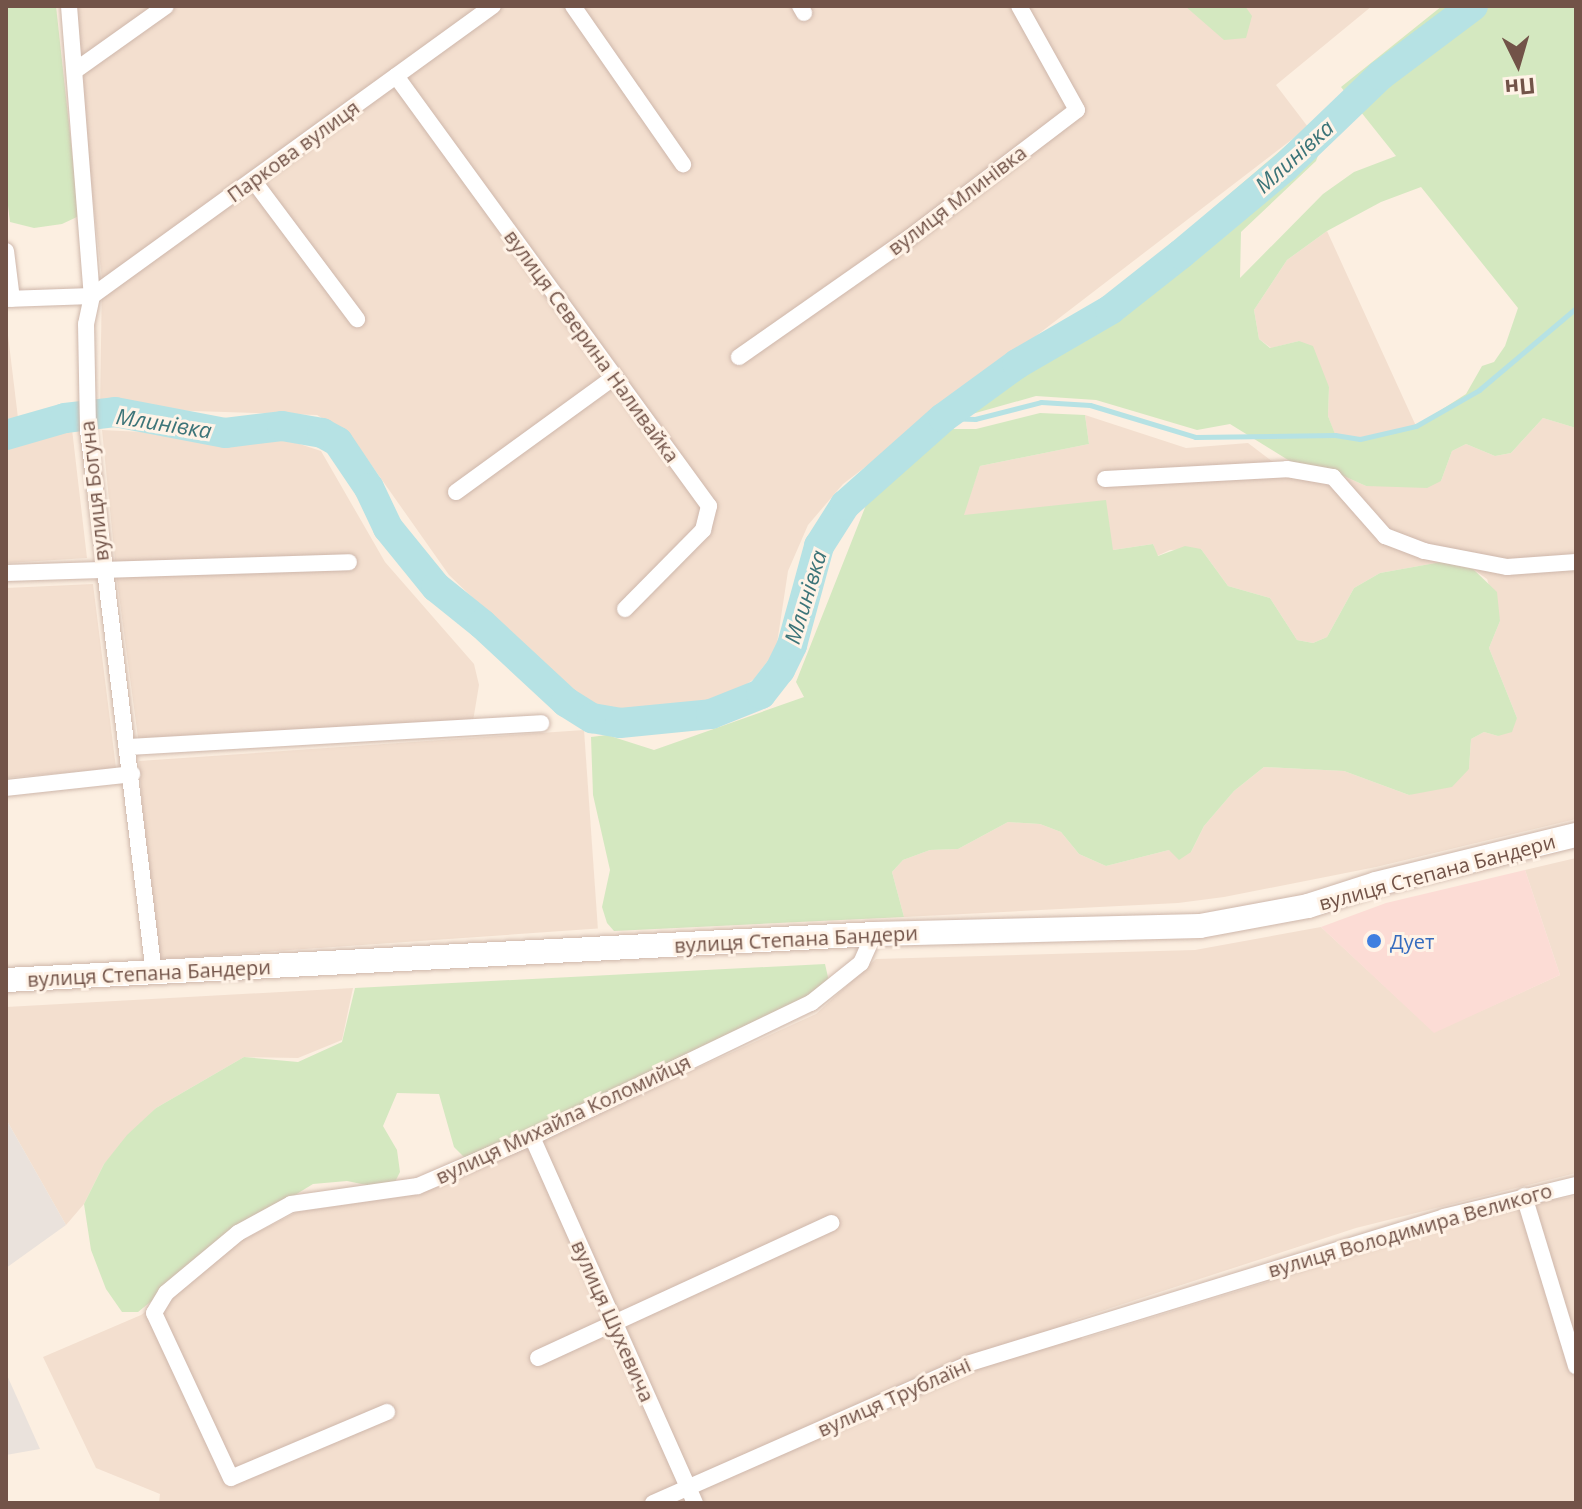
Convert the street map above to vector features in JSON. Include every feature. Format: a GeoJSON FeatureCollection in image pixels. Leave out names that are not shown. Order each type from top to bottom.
{"type":"FeatureCollection","features":[{"type":"Feature","properties":{"kind":"main road","name":"вулиця Степана Бандери"},"geometry":{"type":"LineString","coordinates":[[6,980],[874,934],[1200,926],[1308,906],[1376,884],[1576,835]]}},
{"type":"Feature","properties":{"kind":"street","name":"вулиця Богуна"},"geometry":{"type":"LineString","coordinates":[[69,6],[92,296],[86,324],[85,399],[102,568],[132,774],[154,974]]}},
{"type":"Feature","properties":{"kind":"street"},"geometry":{"type":"LineString","coordinates":[[76,70],[166,6]]}},
{"type":"Feature","properties":{"kind":"street","name":"Паркова вулиця"},"geometry":{"type":"LineString","coordinates":[[92,296],[493,6]]}},
{"type":"Feature","properties":{"kind":"street"},"geometry":{"type":"LineString","coordinates":[[573,6],[683,164]]}},
{"type":"Feature","properties":{"kind":"street","name":"вулиця Млинівка"},"geometry":{"type":"LineString","coordinates":[[739,357],[909,238],[1077,110],[1019,6]]}},
{"type":"Feature","properties":{"kind":"street","name":"вулиця Северина Наливайка"},"geometry":{"type":"LineString","coordinates":[[396,76],[709,506],[703,530],[625,609]]}},
{"type":"Feature","properties":{"kind":"street"},"geometry":{"type":"LineString","coordinates":[[253,180],[357,319]]}},
{"type":"Feature","properties":{"kind":"street"},"geometry":{"type":"LineString","coordinates":[[6,251],[9,299],[92,296]]}},
{"type":"Feature","properties":{"kind":"street"},"geometry":{"type":"LineString","coordinates":[[456,492],[613,378]]}},
{"type":"Feature","properties":{"kind":"street"},"geometry":{"type":"LineString","coordinates":[[1105,479],[1287,469],[1333,477],[1385,536],[1424,551],[1507,567],[1576,562]]}},
{"type":"Feature","properties":{"kind":"street"},"geometry":{"type":"LineString","coordinates":[[6,573],[349,562]]}},
{"type":"Feature","properties":{"kind":"street"},"geometry":{"type":"LineString","coordinates":[[128,747],[541,723]]}},
{"type":"Feature","properties":{"kind":"street"},"geometry":{"type":"LineString","coordinates":[[6,788],[132,774]]}},
{"type":"Feature","properties":{"kind":"street","name":"вулиця Михайла Коломийця"},"geometry":{"type":"LineString","coordinates":[[387,1412],[231,1478],[154,1313],[166,1293],[238,1233],[291,1204],[418,1186],[532,1137],[811,1003],[861,963],[874,934]]}},
{"type":"Feature","properties":{"kind":"street","name":"вулиця Шухевича"},"geometry":{"type":"LineString","coordinates":[[532,1137],[692,1495]]}},
{"type":"Feature","properties":{"kind":"street","name":"вулиця Володимира Великого"},"geometry":{"type":"LineString","coordinates":[[1141,1310],[1524,1196],[1576,1185]]}},
{"type":"Feature","properties":{"kind":"street"},"geometry":{"type":"LineString","coordinates":[[1524,1196],[1576,1366]]}},
{"type":"Feature","properties":{"kind":"street"},"geometry":{"type":"LineString","coordinates":[[538,1358],[831,1223]]}},
{"type":"Feature","properties":{"kind":"street","name":"вулиця Трублаїні"},"geometry":{"type":"LineString","coordinates":[[653,1503],[692,1495],[970,1363],[1141,1310]]}},
{"type":"Feature","properties":{"kind":"shaded area"},"geometry":{"type":"Polygon","coordinates":[[[71,6],[1372,6],[1276,85],[1308,127],[843,484],[808,525],[788,571],[776,650],[754,679],[716,705],[643,715],[589,709],[449,575],[351,436],[317,415],[100,408],[102,279],[71,6]]]}},
{"type":"Feature","properties":{"kind":"shaded area"},"geometry":{"type":"Polygon","coordinates":[[[1327,231],[1416,426],[1360,439],[1335,435],[1328,416],[1329,387],[1299,341],[1271,348],[1259,339],[1254,310],[1287,260],[1327,231]]]}},
{"type":"Feature","properties":{"kind":"shaded area"},"geometry":{"type":"Polygon","coordinates":[[[6,319],[18,418],[6,419],[6,319]]]}},
{"type":"Feature","properties":{"kind":"shaded area"},"geometry":{"type":"Polygon","coordinates":[[[1085,415],[1186,448],[1248,443],[1289,474],[1328,481],[1380,541],[1441,562],[1380,573],[1354,588],[1327,637],[1313,643],[1297,640],[1270,598],[1228,586],[1201,549],[1170,550],[1157,556],[1153,544],[1113,550],[963,515],[980,466],[1089,444],[1085,415]]]}},
{"type":"Feature","properties":{"kind":"shaded area"},"geometry":{"type":"Polygon","coordinates":[[[1543,418],[1576,428],[1576,555],[1508,560],[1423,545],[1390,532],[1337,473],[1366,486],[1441,481],[1452,451],[1466,444],[1495,456],[1511,453],[1543,418]]]}},
{"type":"Feature","properties":{"kind":"shaded area"},"geometry":{"type":"Polygon","coordinates":[[[72,429],[87,558],[6,563],[6,443],[72,429]]]}},
{"type":"Feature","properties":{"kind":"shaded area"},"geometry":{"type":"Polygon","coordinates":[[[102,430],[163,433],[226,441],[278,437],[321,451],[385,562],[474,664],[479,685],[473,721],[138,738],[117,580],[102,430]]]}},
{"type":"Feature","properties":{"kind":"shaded area"},"geometry":{"type":"Polygon","coordinates":[[[1473,569],[1505,574],[1576,570],[1576,819],[1376,867],[1224,897],[1178,903],[904,917],[892,872],[903,860],[930,850],[958,849],[1008,822],[1040,824],[1061,832],[1079,854],[1106,866],[1169,850],[1191,852],[1204,826],[1234,791],[1264,767],[1344,771],[1409,795],[1469,769],[1471,739],[1484,732],[1498,736],[1517,718],[1489,648],[1500,621],[1487,579],[1473,569]]]}},
{"type":"Feature","properties":{"kind":"shaded area"},"geometry":{"type":"Polygon","coordinates":[[[93,584],[116,768],[6,778],[6,588],[93,584]]]}},
{"type":"Feature","properties":{"kind":"shaded area"},"geometry":{"type":"Polygon","coordinates":[[[584,730],[598,929],[153,960],[139,761],[584,730]]]}},
{"type":"Feature","properties":{"kind":"shaded area"},"geometry":{"type":"Polygon","coordinates":[[[1576,858],[1576,1173],[1356,1228],[1071,1321],[1082,1339],[1508,1208],[1576,1196],[1576,1503],[159,1503],[160,1494],[96,1468],[43,1357],[141,1315],[244,1239],[297,1212],[420,1194],[816,1014],[876,959],[1195,950],[1321,927],[1434,1032],[1560,975],[1525,870],[1576,858]]]}},
{"type":"Feature","properties":{"kind":"shaded area"},"geometry":{"type":"Polygon","coordinates":[[[1525,870],[1560,975],[1434,1033],[1321,927],[1386,903],[1525,870]]]}},
{"type":"Feature","properties":{"kind":"shaded area"},"geometry":{"type":"Polygon","coordinates":[[[353,988],[342,1040],[298,1058],[244,1057],[156,1108],[104,1164],[84,1204],[66,1225],[6,1119],[6,1007],[353,988]]]}},
{"type":"Feature","properties":{"kind":"shaded area"},"geometry":{"type":"Polygon","coordinates":[[[6,1119],[66,1225],[6,1268],[6,1119]]]}},
{"type":"Feature","properties":{"kind":"shaded area"},"geometry":{"type":"Polygon","coordinates":[[[6,1373],[40,1449],[6,1455],[6,1373]]]}},
{"type":"Feature","properties":{"kind":"green space"},"geometry":{"type":"Polygon","coordinates":[[[6,6],[56,6],[79,216],[62,224],[34,228],[10,222],[6,189],[6,6]]]}},
{"type":"Feature","properties":{"kind":"green space"},"geometry":{"type":"Polygon","coordinates":[[[1185,6],[1245,6],[1252,16],[1246,38],[1224,40],[1185,6]]]}},
{"type":"Feature","properties":{"kind":"green space"},"geometry":{"type":"Polygon","coordinates":[[[1442,6],[1576,6],[1576,428],[1543,418],[1511,453],[1495,456],[1466,444],[1452,451],[1441,481],[1427,488],[1366,486],[1337,473],[1293,463],[1230,424],[1197,430],[1096,400],[1036,396],[972,414],[967,412],[1024,368],[1102,327],[1105,301],[1308,127],[1322,145],[1316,161],[1241,232],[1240,278],[1323,194],[1354,172],[1396,156],[1341,87],[1442,6]],[[1421,187],[1381,202],[1327,231],[1287,260],[1254,310],[1259,339],[1270,348],[1299,341],[1313,346],[1329,387],[1328,416],[1335,434],[1361,439],[1416,426],[1466,394],[1482,366],[1494,362],[1505,346],[1518,308],[1421,187]]]}},
{"type":"Feature","properties":{"kind":"green space"},"geometry":{"type":"Polygon","coordinates":[[[1040,413],[1085,415],[1089,444],[980,466],[964,515],[1106,500],[1113,550],[1153,544],[1158,556],[1185,546],[1201,549],[1228,586],[1270,598],[1297,640],[1313,643],[1327,637],[1354,588],[1380,573],[1441,562],[1473,569],[1497,592],[1500,621],[1489,648],[1517,718],[1512,732],[1498,736],[1484,732],[1471,739],[1469,769],[1452,787],[1409,795],[1344,771],[1264,767],[1234,791],[1204,826],[1191,852],[1179,860],[1169,850],[1106,866],[1079,854],[1061,832],[1040,824],[1008,822],[958,849],[930,850],[903,860],[892,872],[904,917],[614,931],[607,923],[602,907],[610,870],[593,795],[591,737],[607,735],[654,750],[804,697],[796,682],[868,500],[945,429],[976,429],[1040,413]]]}},
{"type":"Feature","properties":{"kind":"green space"},"geometry":{"type":"Polygon","coordinates":[[[825,964],[830,986],[467,1160],[454,1147],[439,1094],[397,1093],[383,1126],[397,1150],[400,1172],[391,1190],[347,1181],[313,1184],[244,1226],[138,1312],[122,1312],[106,1289],[91,1250],[84,1204],[104,1164],[127,1135],[156,1108],[244,1057],[298,1062],[342,1042],[355,988],[825,964]]]}},
{"type":"Feature","properties":{"kind":"waterway","name":"Млинівка"},"geometry":{"type":"LineString","coordinates":[[6,435],[65,418],[115,412],[225,433],[282,426],[322,433],[338,442],[369,488],[388,528],[436,587],[482,624],[566,702],[592,718],[620,723],[711,714],[761,694],[780,670],[792,645],[819,546],[845,505],[943,418],[1017,364],[1110,310],[1181,254],[1284,168],[1381,75],[1473,6]]}},
{"type":"Feature","properties":{"kind":"waterway"},"geometry":{"type":"LineString","coordinates":[[943,418],[975,419],[1041,402],[1090,405],[1195,437],[1335,435],[1360,439],[1416,426],[1479,390],[1576,308]]}},
{"type":"Feature","properties":{"kind":"place","name":"Дует"},"geometry":{"type":"Point","coordinates":[1374,941]}}]}
